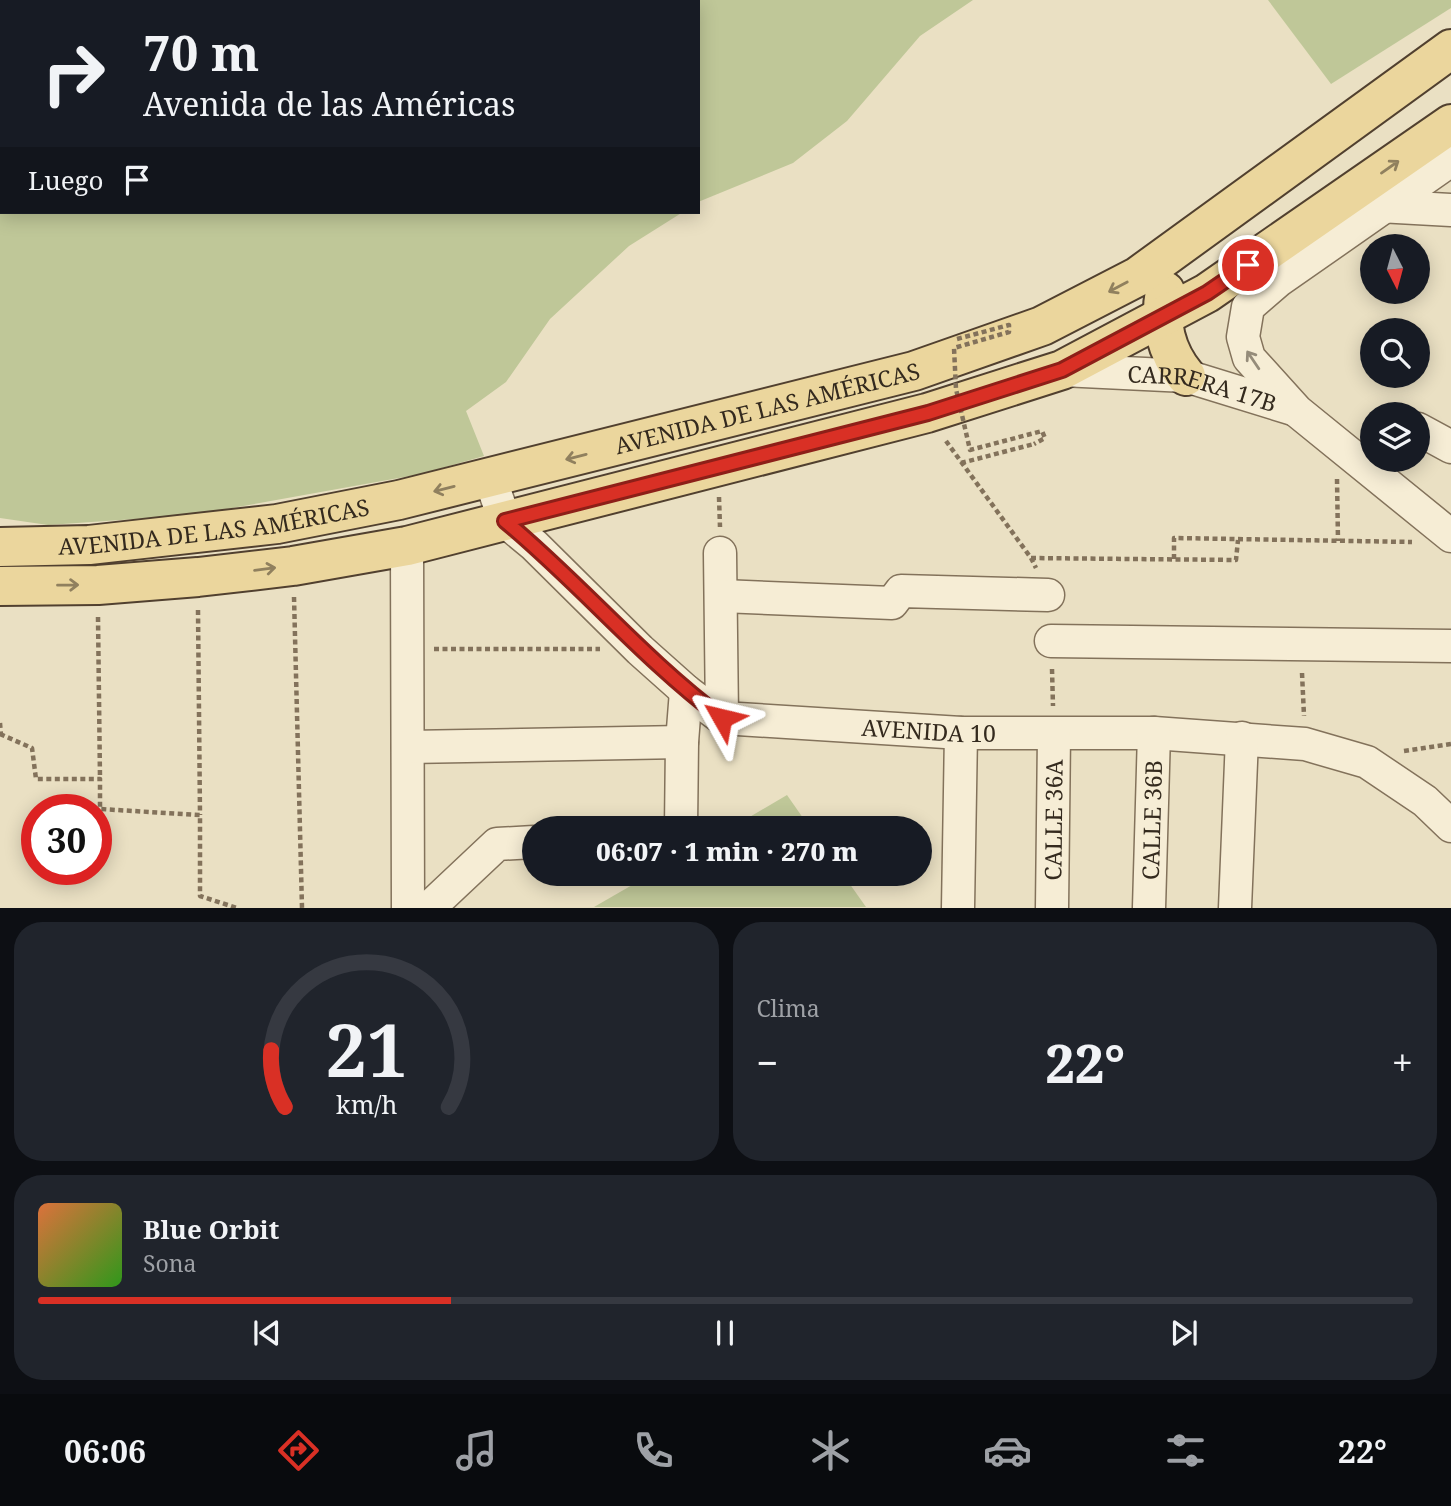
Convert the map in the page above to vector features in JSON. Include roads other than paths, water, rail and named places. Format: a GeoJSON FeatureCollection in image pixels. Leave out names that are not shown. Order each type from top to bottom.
{"type":"FeatureCollection","features":[{"type":"Feature","properties":{"kind":"main road","name":"AVENIDA DE LAS AMÉRICAS"},"geometry":{"type":"LineString","coordinates":[[0,547],[89,545],[277,524],[490,478],[914,371],[1042,326],[1137,277],[1451,49]]}},
{"type":"Feature","properties":{"kind":"main road","name":"AVENIDA DE LAS AMÉRICAS"},"geometry":{"type":"LineString","coordinates":[[0,586],[98,585],[198,577],[293,566],[407,546],[928,413],[1062,370],[1207,293],[1451,124]]}},
{"type":"Feature","properties":{"kind":"main road"},"geometry":{"type":"LineString","coordinates":[[1186,376],[1177,365],[1168,345],[1163,316],[1166,290],[1182,266],[1270,199],[1295,164]]}},
{"type":"Feature","properties":{"kind":"street","name":"CARRERA 17B"},"geometry":{"type":"LineString","coordinates":[[1360,457],[1336,444],[1297,411],[1249,358],[1243,337],[1248,307],[1278,281],[1451,160]]}},
{"type":"Feature","properties":{"kind":"street"},"geometry":{"type":"LineString","coordinates":[[1329,211],[1386,205],[1451,210]]}},
{"type":"Feature","properties":{"kind":"street","name":"CARRERA 17B"},"geometry":{"type":"LineString","coordinates":[[1062,370],[1186,376],[1297,411]]}},
{"type":"Feature","properties":{"kind":"street"},"geometry":{"type":"LineString","coordinates":[[1430,436],[1451,447]]}},
{"type":"Feature","properties":{"kind":"street","name":"CARRERA 17B"},"geometry":{"type":"LineString","coordinates":[[1382,472],[1451,536]]}},
{"type":"Feature","properties":{"kind":"street"},"geometry":{"type":"LineString","coordinates":[[490,478],[505,521],[534,545],[640,650],[686,691],[722,718]]}},
{"type":"Feature","properties":{"kind":"street"},"geometry":{"type":"LineString","coordinates":[[407,546],[408,908]]}},
{"type":"Feature","properties":{"kind":"street"},"geometry":{"type":"LineString","coordinates":[[720,553],[722,718]]}},
{"type":"Feature","properties":{"kind":"street"},"geometry":{"type":"LineString","coordinates":[[722,596],[892,603],[901,591],[1048,595]]}},
{"type":"Feature","properties":{"kind":"street"},"geometry":{"type":"LineString","coordinates":[[1052,641],[1451,646]]}},
{"type":"Feature","properties":{"kind":"street"},"geometry":{"type":"LineString","coordinates":[[681,816],[686,691]]}},
{"type":"Feature","properties":{"kind":"street","name":"AVENIDA 10"},"geometry":{"type":"LineString","coordinates":[[722,718],[961,733],[1154,733],[1305,744],[1367,762],[1425,801],[1451,826]]}},
{"type":"Feature","properties":{"kind":"street"},"geometry":{"type":"LineString","coordinates":[[958,908],[961,733]]}},
{"type":"Feature","properties":{"kind":"street","name":"CALLE 36B"},"geometry":{"type":"LineString","coordinates":[[1149,908],[1154,733]]}},
{"type":"Feature","properties":{"kind":"street","name":"CALLE 36A"},"geometry":{"type":"LineString","coordinates":[[1052,908],[1054,734]]}},
{"type":"Feature","properties":{"kind":"street"},"geometry":{"type":"LineString","coordinates":[[1235,908],[1242,738]]}},
{"type":"Feature","properties":{"kind":"street"},"geometry":{"type":"LineString","coordinates":[[408,747],[682,742]]}},
{"type":"Feature","properties":{"kind":"street"},"geometry":{"type":"LineString","coordinates":[[429,908],[497,844],[522,843]]}}]}
